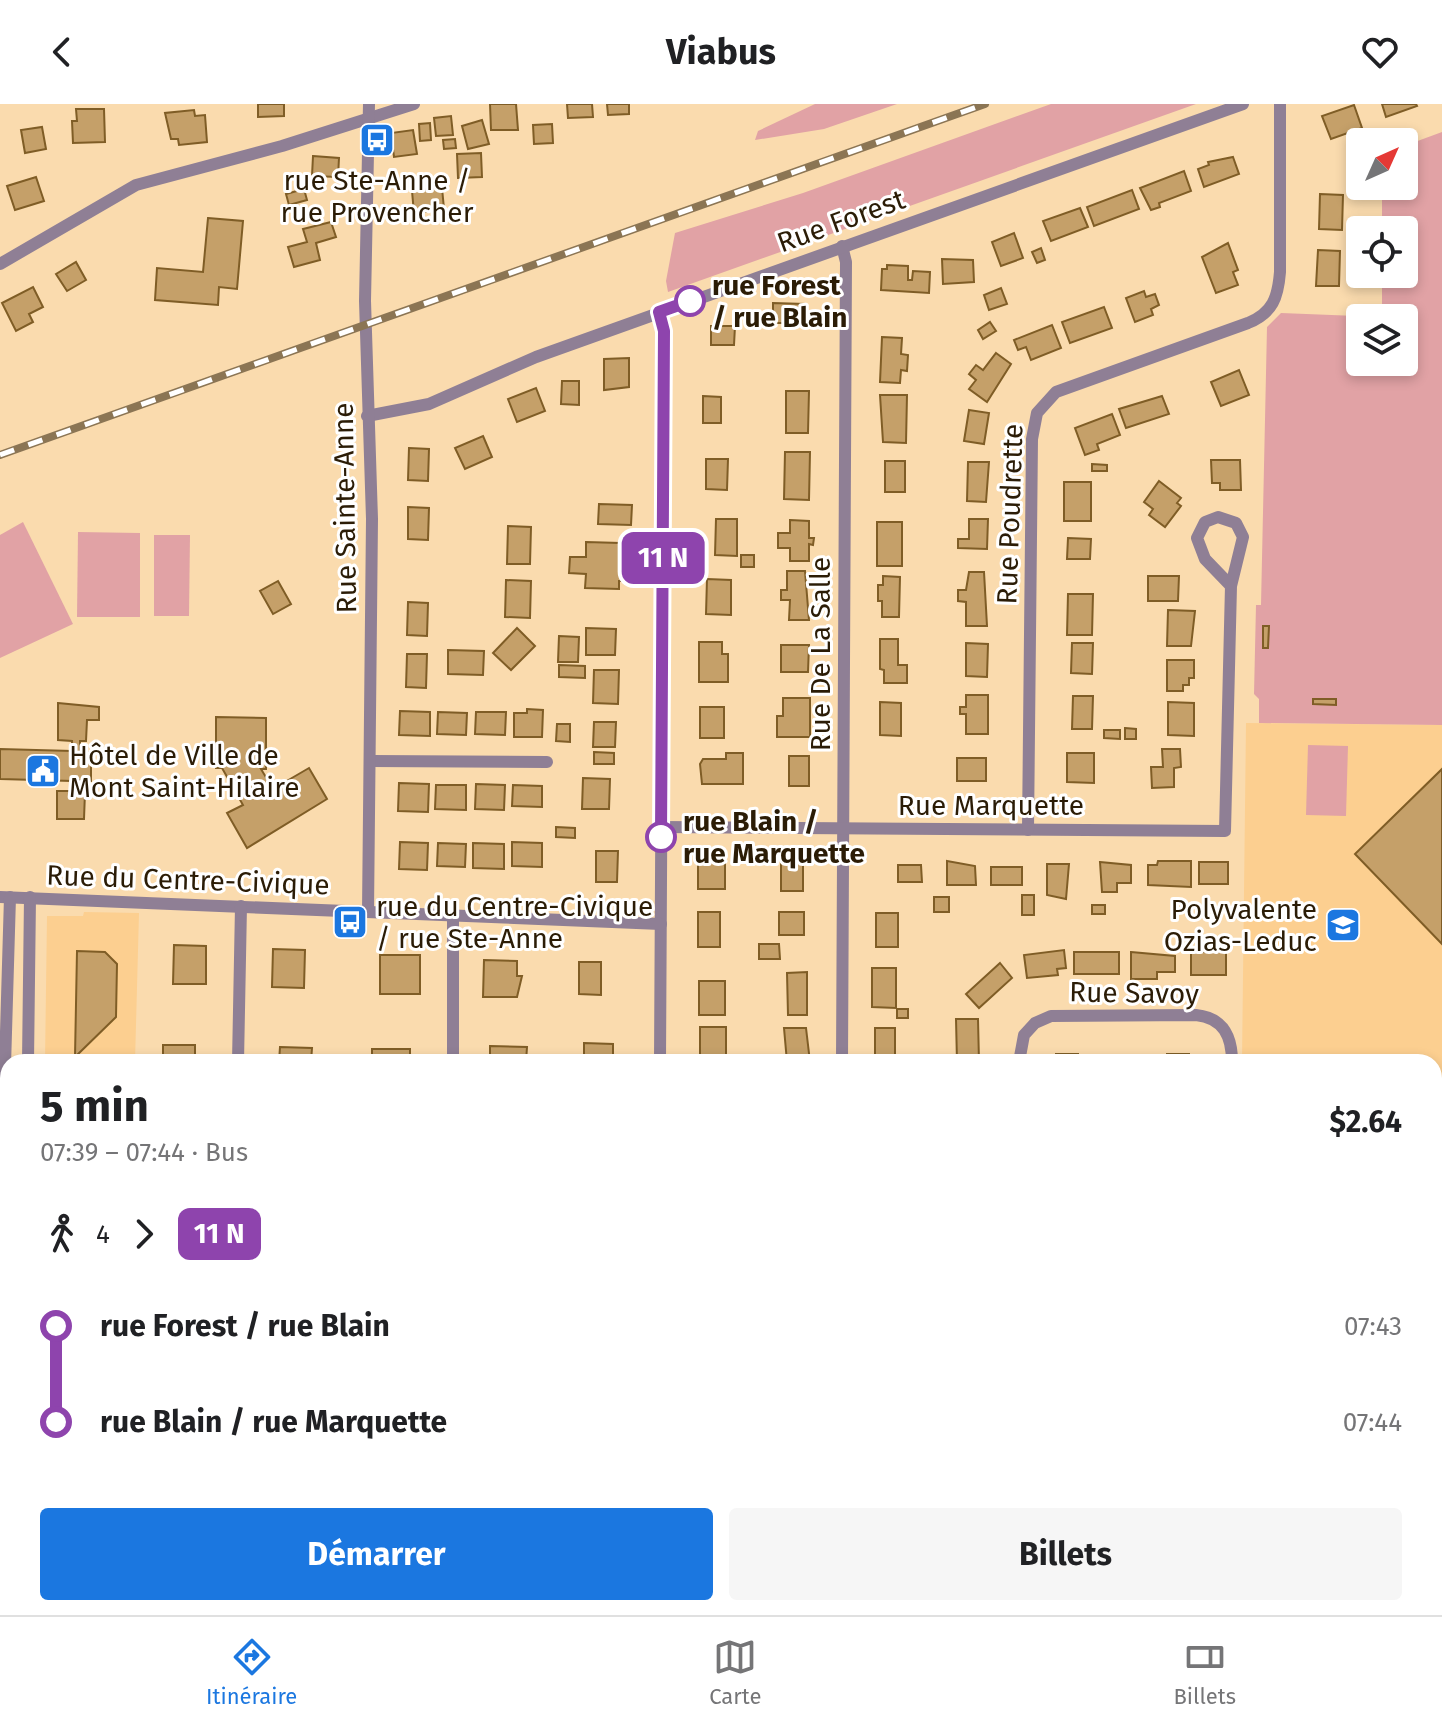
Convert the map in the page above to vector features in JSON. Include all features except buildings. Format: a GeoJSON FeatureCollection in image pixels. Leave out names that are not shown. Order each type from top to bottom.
{"type":"FeatureCollection","features":[{"type":"Feature","properties":{"kind":"street","name":"Rue Sainte-Anne"},"geometry":{"type":"LineString","coordinates":[[368,912],[372,519],[367,416],[369,104]]}},
{"type":"Feature","properties":{"kind":"street"},"geometry":{"type":"LineString","coordinates":[[0,264],[136,185],[369,120],[414,104]]}},
{"type":"Feature","properties":{"kind":"street","name":"Rue Forest"},"geometry":{"type":"LineString","coordinates":[[367,416],[429,404],[517,364],[1243,104]]}},
{"type":"Feature","properties":{"kind":"street","name":"Rue Poudrette"},"geometry":{"type":"LineString","coordinates":[[1028,830],[1032,439],[1037,413],[1056,392],[1248,323],[1271,308],[1278,294],[1280,272],[1280,104]]}},
{"type":"Feature","properties":{"kind":"street","name":"Rue De La Salle"},"geometry":{"type":"LineString","coordinates":[[842,246],[846,262],[842,1054]]}},
{"type":"Feature","properties":{"kind":"street"},"geometry":{"type":"LineString","coordinates":[[659,312],[664,331],[660,1054]]}},
{"type":"Feature","properties":{"kind":"street"},"geometry":{"type":"LineString","coordinates":[[1218,517],[1236,523],[1243,537],[1231,586],[1205,559],[1197,538],[1205,522],[1218,517]]}},
{"type":"Feature","properties":{"kind":"street","name":"Rue Marquette"},"geometry":{"type":"LineString","coordinates":[[661,827],[1225,831],[1231,586]]}},
{"type":"Feature","properties":{"kind":"street"},"geometry":{"type":"LineString","coordinates":[[371,761],[547,762]]}},
{"type":"Feature","properties":{"kind":"street"},"geometry":{"type":"LineString","coordinates":[[3,1054],[5,897]]}},
{"type":"Feature","properties":{"kind":"street","name":"Rue du Centre-Civique"},"geometry":{"type":"LineString","coordinates":[[5,897],[661,924]]}},
{"type":"Feature","properties":{"kind":"street"},"geometry":{"type":"LineString","coordinates":[[28,1054],[30,897]]}},
{"type":"Feature","properties":{"kind":"street"},"geometry":{"type":"LineString","coordinates":[[238,1054],[241,906]]}},
{"type":"Feature","properties":{"kind":"street"},"geometry":{"type":"LineString","coordinates":[[453,917],[453,1054]]}},
{"type":"Feature","properties":{"kind":"street","name":"Rue Savoy"},"geometry":{"type":"LineString","coordinates":[[1021,1054],[1027,1031],[1051,1016],[1202,1016],[1225,1030],[1232,1054]]}},
{"type":"Feature","properties":{"kind":"shaded area"},"geometry":{"type":"Polygon","coordinates":[[[815,104],[897,104],[824,129],[755,140],[758,131],[815,104]]]}},
{"type":"Feature","properties":{"kind":"shaded area"},"geometry":{"type":"Polygon","coordinates":[[[1051,104],[1196,104],[668,292],[666,281],[675,233],[803,193],[1051,104]]]}},
{"type":"Feature","properties":{"kind":"shaded area"},"geometry":{"type":"Polygon","coordinates":[[[1442,132],[1442,725],[1259,723],[1259,699],[1254,694],[1256,605],[1261,605],[1267,327],[1281,313],[1346,316],[1346,376],[1418,376],[1418,304],[1382,304],[1382,288],[1418,288],[1418,216],[1382,216],[1382,200],[1418,200],[1418,141],[1442,132]]]}},
{"type":"Feature","properties":{"kind":"shaded area"},"geometry":{"type":"Polygon","coordinates":[[[23,522],[73,624],[0,658],[0,535],[23,522]]]}},
{"type":"Feature","properties":{"kind":"shaded area"},"geometry":{"type":"Polygon","coordinates":[[[78,532],[140,533],[140,617],[77,617],[78,532]]]}},
{"type":"Feature","properties":{"kind":"shaded area"},"geometry":{"type":"Polygon","coordinates":[[[154,535],[190,535],[189,616],[154,616],[154,535]]]}},
{"type":"Feature","properties":{"kind":"shaded area","name":"Polyvalente Ozias-Leduc"},"geometry":{"type":"Polygon","coordinates":[[[1246,723],[1442,725],[1442,1054],[1242,1054],[1246,723]]]}},
{"type":"Feature","properties":{"kind":"shaded area"},"geometry":{"type":"Polygon","coordinates":[[[1308,745],[1348,746],[1346,816],[1306,815],[1308,745]]]}},
{"type":"Feature","properties":{"kind":"shaded area"},"geometry":{"type":"Polygon","coordinates":[[[84,912],[139,913],[135,1054],[45,1054],[47,916],[83,916],[84,912]]]}},
{"type":"Feature","properties":{"kind":"railway"},"geometry":{"type":"LineString","coordinates":[[0,455],[985,104]]}},
{"type":"Feature","properties":{"kind":"bus line"},"geometry":{"type":"LineString","coordinates":[[661,837],[664,331],[659,312],[690,301]]}},
{"type":"Feature","properties":{"kind":"place","name":"rue Ste-Anne / rue Provencher"},"geometry":{"type":"Point","coordinates":[377,140]}},
{"type":"Feature","properties":{"kind":"place","name":"rue Forest / rue Blain"},"geometry":{"type":"Point","coordinates":[690,301]}},
{"type":"Feature","properties":{"kind":"place","name":"Hôtel de Ville de Mont Saint-Hilaire"},"geometry":{"type":"Point","coordinates":[43,771]}},
{"type":"Feature","properties":{"kind":"place","name":"rue Blain / rue Marquette"},"geometry":{"type":"Point","coordinates":[661,837]}},
{"type":"Feature","properties":{"kind":"place","name":"rue du Centre-Civique / rue Ste-Anne"},"geometry":{"type":"Point","coordinates":[350,922]}},
{"type":"Feature","properties":{"kind":"place","name":"Polyvalente Ozias-Leduc"},"geometry":{"type":"Point","coordinates":[1343,925]}}]}
